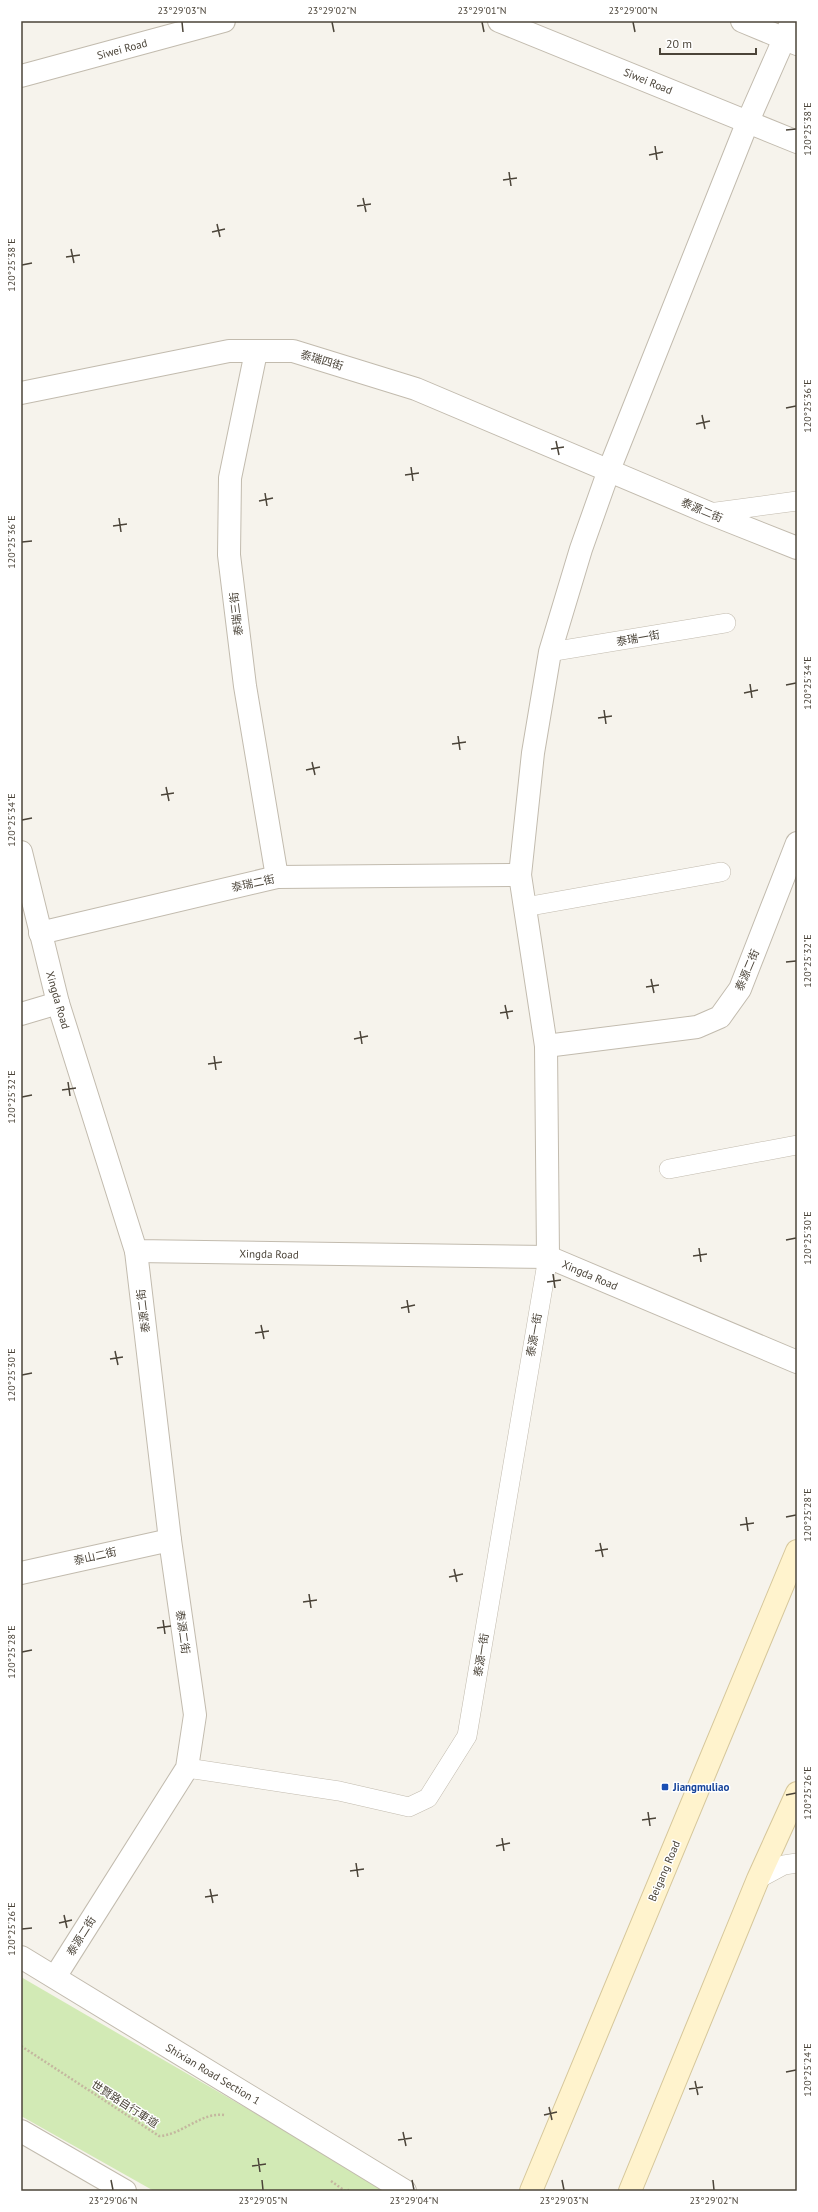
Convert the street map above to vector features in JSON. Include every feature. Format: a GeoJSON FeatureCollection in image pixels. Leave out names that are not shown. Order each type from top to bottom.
{"type":"FeatureCollection","features":[{"type":"Feature","properties":{"kind":"main road","name":"Beigang Road"},"geometry":{"type":"LineString","coordinates":[[531,2191],[797,1551]]}},
{"type":"Feature","properties":{"kind":"main road"},"geometry":{"type":"LineString","coordinates":[[630,2191],[758,1879],[797,1793]]}},
{"type":"Feature","properties":{"kind":"street","name":"Siwei Road"},"geometry":{"type":"LineString","coordinates":[[21,76],[224,21]]}},
{"type":"Feature","properties":{"kind":"street","name":"Siwei Road"},"geometry":{"type":"LineString","coordinates":[[499,21],[797,142]]}},
{"type":"Feature","properties":{"kind":"street"},"geometry":{"type":"LineString","coordinates":[[548,1257],[546,1046],[520,875],[533,753],[550,652],[581,549],[608,470],[748,121],[792,35],[742,21]]}},
{"type":"Feature","properties":{"kind":"street","name":"泰瑞四街"},"geometry":{"type":"LineString","coordinates":[[21,393],[229,351],[293,351],[416,389],[608,470]]}},
{"type":"Feature","properties":{"kind":"street","name":"泰瑞三街"},"geometry":{"type":"LineString","coordinates":[[256,352],[230,478],[229,555],[245,686],[276,877]]}},
{"type":"Feature","properties":{"kind":"street","name":"泰源二街"},"geometry":{"type":"LineString","coordinates":[[608,470],[709,513],[797,548]]}},
{"type":"Feature","properties":{"kind":"street","name":"泰源二街"},"geometry":{"type":"LineString","coordinates":[[546,1046],[697,1027],[720,1017],[740,989],[797,843]]}},
{"type":"Feature","properties":{"kind":"street","name":"Xingda Road"},"geometry":{"type":"LineString","coordinates":[[21,852],[58,1003],[136,1251],[548,1257],[797,1362]]}},
{"type":"Feature","properties":{"kind":"street","name":"泰瑞二街"},"geometry":{"type":"LineString","coordinates":[[40,933],[276,877],[520,875]]}},
{"type":"Feature","properties":{"kind":"street"},"geometry":{"type":"LineString","coordinates":[[21,1014],[58,1003]]}},
{"type":"Feature","properties":{"kind":"street","name":"泰源二街"},"geometry":{"type":"LineString","coordinates":[[55,1977],[187,1768],[195,1715],[170,1540],[136,1251]]}},
{"type":"Feature","properties":{"kind":"street","name":"泰山二街"},"geometry":{"type":"LineString","coordinates":[[21,1573],[170,1540]]}},
{"type":"Feature","properties":{"kind":"street","name":"Shixian Road Section 1"},"geometry":{"type":"LineString","coordinates":[[21,1957],[405,2191]]}},
{"type":"Feature","properties":{"kind":"street"},"geometry":{"type":"LineString","coordinates":[[21,2131],[125,2191]]}},
{"type":"Feature","properties":{"kind":"lane"},"geometry":{"type":"LineString","coordinates":[[709,513],[797,501]]}},
{"type":"Feature","properties":{"kind":"lane","name":"泰瑞一街"},"geometry":{"type":"LineString","coordinates":[[550,652],[726,623]]}},
{"type":"Feature","properties":{"kind":"lane"},"geometry":{"type":"LineString","coordinates":[[525,907],[721,872]]}},
{"type":"Feature","properties":{"kind":"lane"},"geometry":{"type":"LineString","coordinates":[[670,1168],[797,1145]]}},
{"type":"Feature","properties":{"kind":"lane","name":"泰源一街"},"geometry":{"type":"LineString","coordinates":[[187,1768],[339,1791],[409,1807],[428,1798],[468,1736],[548,1257]]}},
{"type":"Feature","properties":{"kind":"lane"},"geometry":{"type":"LineString","coordinates":[[758,1879],[784,1865],[797,1863]]}},
{"type":"Feature","properties":{"kind":"path","name":"世賢路自行車道"},"geometry":{"type":"LineString","coordinates":[[21,2046],[159,2136],[170,2135],[215,2113],[227,2115]]}},
{"type":"Feature","properties":{"kind":"path"},"geometry":{"type":"LineString","coordinates":[[326,2178],[345,2191],[351,2190]]}},
{"type":"Feature","properties":{"kind":"green space"},"geometry":{"type":"Polygon","coordinates":[[[21,1977],[389,2191],[154,2191],[21,2116],[21,1977]]]}},
{"type":"Feature","properties":{"kind":"place","name":"Jiangmuliao"},"geometry":{"type":"Point","coordinates":[665,1787]}}]}
